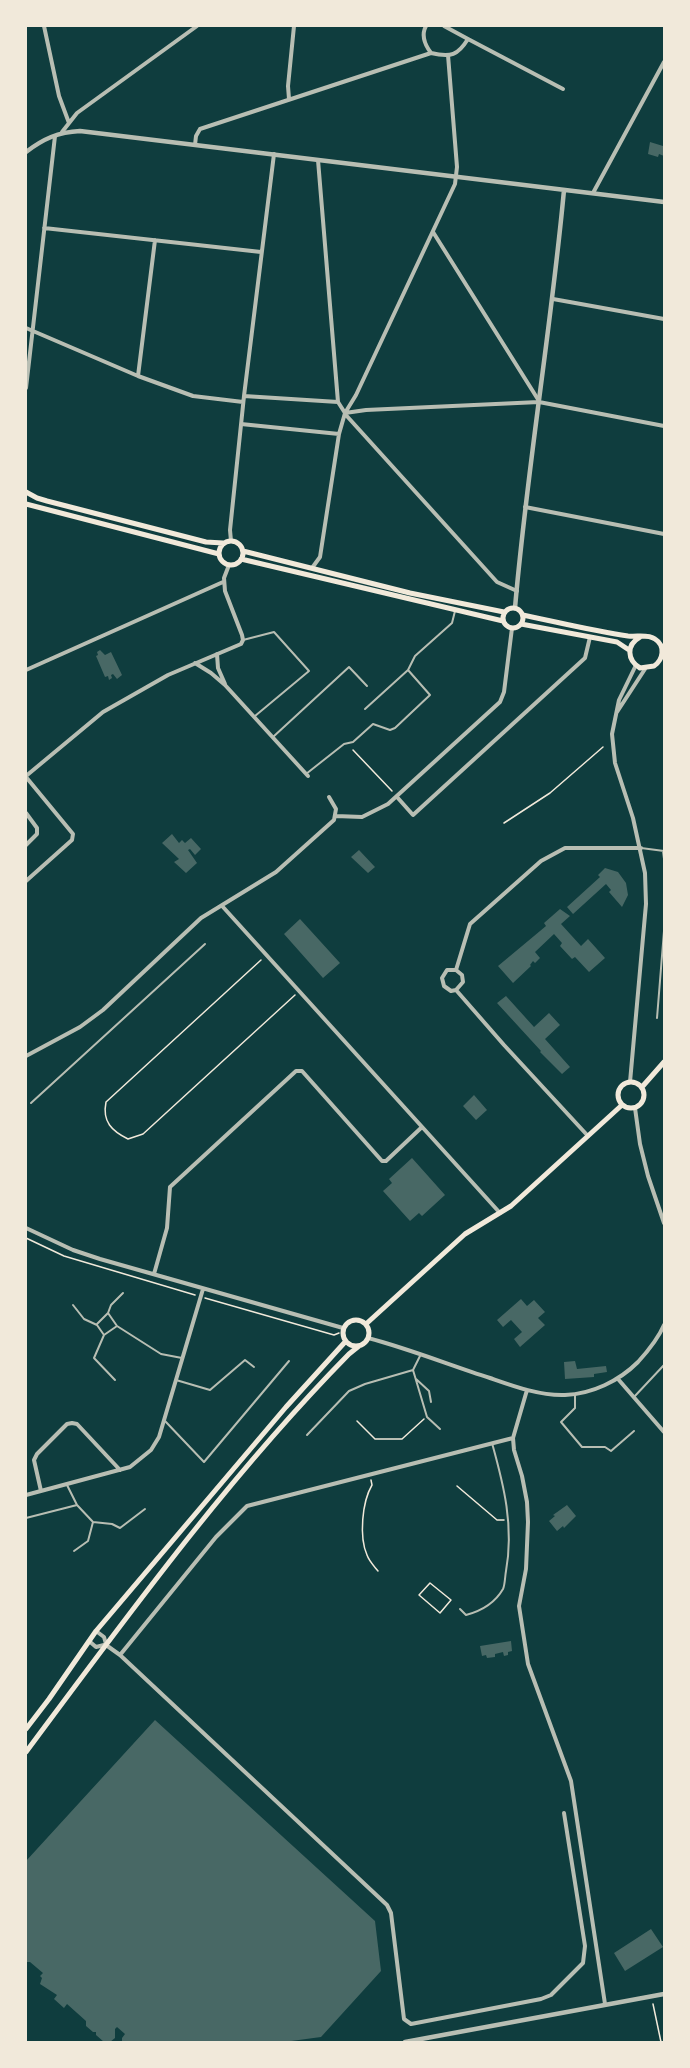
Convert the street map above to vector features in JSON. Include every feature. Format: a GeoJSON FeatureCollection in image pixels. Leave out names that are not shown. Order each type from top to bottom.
{"type":"FeatureCollection","features":[{"type":"Feature","properties":{"kind":"main road"},"geometry":{"type":"LineString","coordinates":[[26,498],[26,492],[47,501],[206,542],[231,541],[240,545],[243,551],[241,560],[229,565],[222,561],[219,548],[223,543]]}},
{"type":"Feature","properties":{"kind":"main road"},"geometry":{"type":"LineString","coordinates":[[26,504],[219,554]]}},
{"type":"Feature","properties":{"kind":"main road"},"geometry":{"type":"LineString","coordinates":[[243,551],[410,593],[504,612]]}},
{"type":"Feature","properties":{"kind":"main road"},"geometry":{"type":"LineString","coordinates":[[241,560],[503,621]]}},
{"type":"Feature","properties":{"kind":"main road"},"geometry":{"type":"LineString","coordinates":[[509,608],[515,608],[523,615],[639,637],[653,637],[663,647],[662,660],[645,669],[636,665],[632,661],[629,650],[617,642],[521,624],[512,628],[506,626],[503,621],[504,612],[509,608]]}},
{"type":"Feature","properties":{"kind":"main road"},"geometry":{"type":"LineString","coordinates":[[521,624],[523,615]]}},
{"type":"Feature","properties":{"kind":"main road"},"geometry":{"type":"LineString","coordinates":[[629,650],[639,637]]}},
{"type":"Feature","properties":{"kind":"main road"},"geometry":{"type":"LineString","coordinates":[[642,1087],[664,1062]]}},
{"type":"Feature","properties":{"kind":"main road"},"geometry":{"type":"LineString","coordinates":[[635,1082],[642,1087],[644,1099],[635,1108],[622,1105],[618,1092],[623,1084],[635,1082]]}},
{"type":"Feature","properties":{"kind":"main road"},"geometry":{"type":"LineString","coordinates":[[366,1324],[465,1234],[511,1206],[622,1105]]}},
{"type":"Feature","properties":{"kind":"main road"},"geometry":{"type":"LineString","coordinates":[[26,1752],[143,1595],[263,1447],[349,1354],[359,1346],[368,1338],[369,1331],[366,1324],[356,1319],[348,1322],[342,1330],[345,1342],[351,1346],[359,1346]]}},
{"type":"Feature","properties":{"kind":"main road"},"geometry":{"type":"LineString","coordinates":[[26,1728],[96,1631],[286,1407],[345,1342]]}},
{"type":"Feature","properties":{"kind":"street"},"geometry":{"type":"LineString","coordinates":[[44,26],[59,96],[69,123]]}},
{"type":"Feature","properties":{"kind":"street"},"geometry":{"type":"LineString","coordinates":[[62,132],[77,113],[196,26]]}},
{"type":"Feature","properties":{"kind":"street"},"geometry":{"type":"LineString","coordinates":[[289,99],[288,86],[294,26]]}},
{"type":"Feature","properties":{"kind":"street"},"geometry":{"type":"LineString","coordinates":[[426,26],[424,29],[425,45],[431,53]]}},
{"type":"Feature","properties":{"kind":"street"},"geometry":{"type":"LineString","coordinates":[[447,26],[563,89]]}},
{"type":"Feature","properties":{"kind":"street"},"geometry":{"type":"LineString","coordinates":[[195,145],[200,129],[431,53],[448,56],[458,52],[468,39]]}},
{"type":"Feature","properties":{"kind":"street"},"geometry":{"type":"LineString","coordinates":[[312,569],[320,557],[339,434],[345,413],[356,395],[455,184],[448,56]]}},
{"type":"Feature","properties":{"kind":"street"},"geometry":{"type":"LineString","coordinates":[[593,194],[664,62]]}},
{"type":"Feature","properties":{"kind":"street"},"geometry":{"type":"LineString","coordinates":[[26,152],[41,140],[62,132],[80,132],[664,202]]}},
{"type":"Feature","properties":{"kind":"street"},"geometry":{"type":"LineString","coordinates":[[26,388],[55,135]]}},
{"type":"Feature","properties":{"kind":"street"},"geometry":{"type":"LineString","coordinates":[[231,541],[230,530],[243,402],[274,154]]}},
{"type":"Feature","properties":{"kind":"street"},"geometry":{"type":"LineString","coordinates":[[318,160],[338,402],[345,413],[497,582],[517,591]]}},
{"type":"Feature","properties":{"kind":"street"},"geometry":{"type":"LineString","coordinates":[[515,608],[525,507],[553,299],[564,190]]}},
{"type":"Feature","properties":{"kind":"street"},"geometry":{"type":"LineString","coordinates":[[44,228],[261,252]]}},
{"type":"Feature","properties":{"kind":"street"},"geometry":{"type":"LineString","coordinates":[[434,232],[539,402]]}},
{"type":"Feature","properties":{"kind":"street"},"geometry":{"type":"LineString","coordinates":[[138,376],[155,240]]}},
{"type":"Feature","properties":{"kind":"street"},"geometry":{"type":"LineString","coordinates":[[553,299],[664,319]]}},
{"type":"Feature","properties":{"kind":"street"},"geometry":{"type":"LineString","coordinates":[[26,328],[138,376],[193,396],[243,402]]}},
{"type":"Feature","properties":{"kind":"street"},"geometry":{"type":"LineString","coordinates":[[244,396],[338,402]]}},
{"type":"Feature","properties":{"kind":"street"},"geometry":{"type":"LineString","coordinates":[[345,413],[366,410],[539,402],[664,426]]}},
{"type":"Feature","properties":{"kind":"street"},"geometry":{"type":"LineString","coordinates":[[241,424],[339,434]]}},
{"type":"Feature","properties":{"kind":"street"},"geometry":{"type":"LineString","coordinates":[[525,507],[664,534]]}},
{"type":"Feature","properties":{"kind":"street"},"geometry":{"type":"LineString","coordinates":[[26,881],[72,840],[73,834],[26,777],[103,712],[194,663],[241,644],[243,640],[223,582],[229,565]]}},
{"type":"Feature","properties":{"kind":"street"},"geometry":{"type":"LineString","coordinates":[[26,670],[223,582]]}},
{"type":"Feature","properties":{"kind":"street"},"geometry":{"type":"LineString","coordinates":[[336,816],[362,818],[388,804],[501,700],[512,628]]}},
{"type":"Feature","properties":{"kind":"street"},"geometry":{"type":"LineString","coordinates":[[397,797],[412,815],[585,658],[590,636]]}},
{"type":"Feature","properties":{"kind":"street"},"geometry":{"type":"LineString","coordinates":[[217,654],[218,668],[225,685]]}},
{"type":"Feature","properties":{"kind":"street"},"geometry":{"type":"LineString","coordinates":[[194,663],[225,685],[307,775]]}},
{"type":"Feature","properties":{"kind":"street"},"geometry":{"type":"LineString","coordinates":[[630,1082],[646,904],[645,873],[641,848],[612,749],[615,715],[619,700],[636,665]]}},
{"type":"Feature","properties":{"kind":"street"},"geometry":{"type":"LineString","coordinates":[[615,715],[626,702],[645,669]]}},
{"type":"Feature","properties":{"kind":"street"},"geometry":{"type":"LineString","coordinates":[[26,1056],[80,1027],[110,1004],[201,918],[223,907],[276,872],[328,826],[336,816],[335,807],[329,797]]}},
{"type":"Feature","properties":{"kind":"street"},"geometry":{"type":"LineString","coordinates":[[26,813],[38,828],[38,834],[26,844]]}},
{"type":"Feature","properties":{"kind":"street"},"geometry":{"type":"LineString","coordinates":[[456,970],[470,924],[541,861],[565,848],[641,848]]}},
{"type":"Feature","properties":{"kind":"street"},"geometry":{"type":"LineString","coordinates":[[223,907],[500,1213]]}},
{"type":"Feature","properties":{"kind":"street"},"geometry":{"type":"LineString","coordinates":[[456,990],[463,982],[462,975],[456,970],[447,970],[442,978],[444,986],[456,990],[504,1046],[588,1136]]}},
{"type":"Feature","properties":{"kind":"street"},"geometry":{"type":"LineString","coordinates":[[154,1274],[166,1228],[170,1188],[296,1071],[302,1071],[382,1161],[386,1161],[422,1127]]}},
{"type":"Feature","properties":{"kind":"street"},"geometry":{"type":"LineString","coordinates":[[635,1108],[648,1176],[664,1223]]}},
{"type":"Feature","properties":{"kind":"street"},"geometry":{"type":"LineString","coordinates":[[26,1228],[73,1250],[342,1330]]}},
{"type":"Feature","properties":{"kind":"street"},"geometry":{"type":"LineString","coordinates":[[26,1495],[130,1467],[151,1450],[159,1437],[203,1289]]}},
{"type":"Feature","properties":{"kind":"street"},"geometry":{"type":"LineString","coordinates":[[368,1338],[421,1353],[473,1373],[528,1390],[549,1394],[575,1394],[618,1379],[649,1349],[663,1331],[664,1325]]}},
{"type":"Feature","properties":{"kind":"street"},"geometry":{"type":"LineString","coordinates":[[618,1379],[664,1432]]}},
{"type":"Feature","properties":{"kind":"street"},"geometry":{"type":"LineString","coordinates":[[528,1390],[513,1438],[528,1522],[526,1569],[519,1606],[533,1680],[571,1781],[605,2004]]}},
{"type":"Feature","properties":{"kind":"street"},"geometry":{"type":"LineString","coordinates":[[41,1491],[34,1460],[37,1454],[67,1424],[76,1424],[120,1470]]}},
{"type":"Feature","properties":{"kind":"street"},"geometry":{"type":"LineString","coordinates":[[120,1655],[216,1537],[247,1506],[513,1438]]}},
{"type":"Feature","properties":{"kind":"street"},"geometry":{"type":"LineString","coordinates":[[96,1631],[104,1637],[106,1645],[120,1655],[387,1905],[391,1913],[404,2019],[411,2024],[541,2000],[550,1995],[583,1963],[586,1955],[585,1946],[564,1813]]}},
{"type":"Feature","properties":{"kind":"street"},"geometry":{"type":"LineString","coordinates":[[89,1641],[96,1647],[106,1645]]}},
{"type":"Feature","properties":{"kind":"street"},"geometry":{"type":"LineString","coordinates":[[405,2043],[664,1994]]}},
{"type":"Feature","properties":{"kind":"lane"},"geometry":{"type":"LineString","coordinates":[[365,709],[408,670],[415,656],[452,623],[456,610]]}},
{"type":"Feature","properties":{"kind":"lane"},"geometry":{"type":"LineString","coordinates":[[243,640],[274,632],[309,671],[255,716]]}},
{"type":"Feature","properties":{"kind":"lane"},"geometry":{"type":"LineString","coordinates":[[273,737],[349,667],[367,686]]}},
{"type":"Feature","properties":{"kind":"lane"},"geometry":{"type":"LineString","coordinates":[[307,775],[344,744],[353,742],[373,724],[390,730],[395,728],[430,695],[408,670]]}},
{"type":"Feature","properties":{"kind":"lane"},"geometry":{"type":"LineString","coordinates":[[641,848],[664,851],[664,859]]}},
{"type":"Feature","properties":{"kind":"lane"},"geometry":{"type":"LineString","coordinates":[[657,1018],[664,931]]}},
{"type":"Feature","properties":{"kind":"lane"},"geometry":{"type":"LineString","coordinates":[[32,1103],[206,944]]}},
{"type":"Feature","properties":{"kind":"lane"},"geometry":{"type":"LineString","coordinates":[[97,1325],[123,1293]]}},
{"type":"Feature","properties":{"kind":"lane"},"geometry":{"type":"LineString","coordinates":[[73,1305],[84,1319],[97,1325],[104,1335]]}},
{"type":"Feature","properties":{"kind":"lane"},"geometry":{"type":"LineString","coordinates":[[108,1314],[117,1326],[161,1354],[182,1358]]}},
{"type":"Feature","properties":{"kind":"lane"},"geometry":{"type":"LineString","coordinates":[[115,1380],[94,1358],[104,1335],[117,1326]]}},
{"type":"Feature","properties":{"kind":"lane"},"geometry":{"type":"LineString","coordinates":[[421,1353],[413,1370],[427,1417],[440,1429]]}},
{"type":"Feature","properties":{"kind":"lane"},"geometry":{"type":"LineString","coordinates":[[176,1380],[210,1390],[245,1360],[254,1367]]}},
{"type":"Feature","properties":{"kind":"lane"},"geometry":{"type":"LineString","coordinates":[[164,1421],[204,1462],[289,1361]]}},
{"type":"Feature","properties":{"kind":"lane"},"geometry":{"type":"LineString","coordinates":[[634,1397],[664,1365]]}},
{"type":"Feature","properties":{"kind":"lane"},"geometry":{"type":"LineString","coordinates":[[307,1435],[348,1391],[413,1370]]}},
{"type":"Feature","properties":{"kind":"lane"},"geometry":{"type":"LineString","coordinates":[[416,1379],[429,1391],[431,1402]]}},
{"type":"Feature","properties":{"kind":"lane"},"geometry":{"type":"LineString","coordinates":[[575,1394],[575,1408],[561,1422],[582,1447],[605,1447],[611,1451],[634,1431]]}},
{"type":"Feature","properties":{"kind":"lane"},"geometry":{"type":"LineString","coordinates":[[460,1609],[466,1615],[483,1611],[503,1589],[508,1562],[509,1521],[505,1488],[492,1442]]}},
{"type":"Feature","properties":{"kind":"lane"},"geometry":{"type":"LineString","coordinates":[[66,1485],[77,1505],[93,1522],[112,1524],[120,1528],[145,1509]]}},
{"type":"Feature","properties":{"kind":"lane"},"geometry":{"type":"LineString","coordinates":[[26,1518],[77,1505]]}},
{"type":"Feature","properties":{"kind":"lane"},"geometry":{"type":"LineString","coordinates":[[74,1551],[88,1541],[93,1522]]}},
{"type":"Feature","properties":{"kind":"path"},"geometry":{"type":"LineString","coordinates":[[504,823],[550,793],[603,747]]}},
{"type":"Feature","properties":{"kind":"path"},"geometry":{"type":"LineString","coordinates":[[353,750],[392,791]]}},
{"type":"Feature","properties":{"kind":"path"},"geometry":{"type":"LineString","coordinates":[[267,956],[106,1102],[104,1112],[108,1126],[117,1134],[128,1139],[143,1134],[299,992]]}},
{"type":"Feature","properties":{"kind":"path"},"geometry":{"type":"LineString","coordinates":[[26,1238],[64,1256],[201,1297],[334,1335],[342,1330]]}},
{"type":"Feature","properties":{"kind":"path"},"geometry":{"type":"LineString","coordinates":[[357,1421],[375,1439],[402,1438],[427,1417]]}},
{"type":"Feature","properties":{"kind":"path"},"geometry":{"type":"LineString","coordinates":[[371,1473],[372,1485],[366,1496],[362,1516],[367,1556],[378,1571]]}},
{"type":"Feature","properties":{"kind":"path"},"geometry":{"type":"LineString","coordinates":[[457,1486],[497,1520],[509,1521]]}},
{"type":"Feature","properties":{"kind":"path"},"geometry":{"type":"LineString","coordinates":[[451,1600],[440,1613],[419,1595],[430,1583],[451,1600],[460,1609]]}},
{"type":"Feature","properties":{"kind":"path"},"geometry":{"type":"LineString","coordinates":[[653,2004],[661,2043]]}},
{"type":"Feature","properties":{"kind":"building"},"geometry":{"type":"Polygon","coordinates":[[[650,142],[663,146],[664,142],[664,156],[648,154],[650,142]]]}},
{"type":"Feature","properties":{"kind":"building"},"geometry":{"type":"Polygon","coordinates":[[[100,650],[105,655],[111,652],[122,675],[117,679],[113,674],[109,680],[108,676],[105,677],[96,656],[100,650]]]}},
{"type":"Feature","properties":{"kind":"building"},"geometry":{"type":"Polygon","coordinates":[[[172,834],[179,843],[182,840],[185,843],[191,838],[201,849],[195,855],[190,849],[188,850],[197,863],[186,873],[174,862],[179,859],[162,843],[172,834]]]}},
{"type":"Feature","properties":{"kind":"building"},"geometry":{"type":"Polygon","coordinates":[[[359,850],[375,867],[368,873],[351,857],[359,850]]]}},
{"type":"Feature","properties":{"kind":"building"},"geometry":{"type":"Polygon","coordinates":[[[605,868],[618,872],[626,883],[628,895],[622,907],[609,892],[611,890],[606,884],[573,914],[567,907],[600,877],[598,875],[605,868]]]}},
{"type":"Feature","properties":{"kind":"building"},"geometry":{"type":"Polygon","coordinates":[[[560,909],[570,916],[561,924],[581,946],[588,939],[605,958],[589,972],[575,957],[572,959],[560,946],[562,943],[554,934],[535,952],[540,958],[535,963],[533,961],[531,966],[513,983],[498,966],[546,926],[544,923],[560,909]]]}},
{"type":"Feature","properties":{"kind":"building"},"geometry":{"type":"Polygon","coordinates":[[[300,919],[340,963],[323,978],[284,934],[300,919]]]}},
{"type":"Feature","properties":{"kind":"building"},"geometry":{"type":"Polygon","coordinates":[[[506,996],[534,1027],[549,1013],[560,1025],[545,1039],[570,1067],[562,1074],[497,1003],[506,996]]]}},
{"type":"Feature","properties":{"kind":"building"},"geometry":{"type":"Polygon","coordinates":[[[474,1095],[487,1110],[476,1120],[463,1106],[474,1095]]]}},
{"type":"Feature","properties":{"kind":"building"},"geometry":{"type":"Polygon","coordinates":[[[412,1158],[445,1195],[422,1216],[419,1213],[410,1221],[383,1191],[392,1183],[389,1179],[412,1158]]]}},
{"type":"Feature","properties":{"kind":"building"},"geometry":{"type":"Polygon","coordinates":[[[521,1299],[527,1306],[534,1300],[545,1312],[538,1318],[545,1325],[520,1347],[514,1339],[522,1332],[511,1320],[503,1327],[497,1320],[521,1299]]]}},
{"type":"Feature","properties":{"kind":"building"},"geometry":{"type":"Polygon","coordinates":[[[575,1361],[577,1369],[606,1366],[607,1372],[594,1374],[594,1377],[565,1379],[564,1362],[575,1361]]]}},
{"type":"Feature","properties":{"kind":"building"},"geometry":{"type":"Polygon","coordinates":[[[567,1505],[576,1516],[564,1528],[563,1526],[557,1531],[549,1521],[555,1516],[553,1515],[567,1505]]]}},
{"type":"Feature","properties":{"kind":"building"},"geometry":{"type":"Polygon","coordinates":[[[511,1641],[512,1651],[508,1652],[508,1655],[504,1656],[503,1652],[495,1654],[495,1657],[482,1656],[480,1646],[511,1641]]]}},
{"type":"Feature","properties":{"kind":"building"},"geometry":{"type":"Polygon","coordinates":[[[155,1720],[375,1921],[381,1971],[321,2037],[284,2042],[122,2042],[125,2034],[117,2027],[115,2038],[110,2042],[104,2042],[67,2004],[64,2008],[54,1999],[57,1995],[40,1984],[42,1978],[40,1976],[43,1973],[30,1962],[26,1962],[26,1861],[155,1720]]]}},
{"type":"Feature","properties":{"kind":"building"},"geometry":{"type":"Polygon","coordinates":[[[651,1929],[663,1947],[625,1971],[614,1953],[651,1929]]]}}]}
